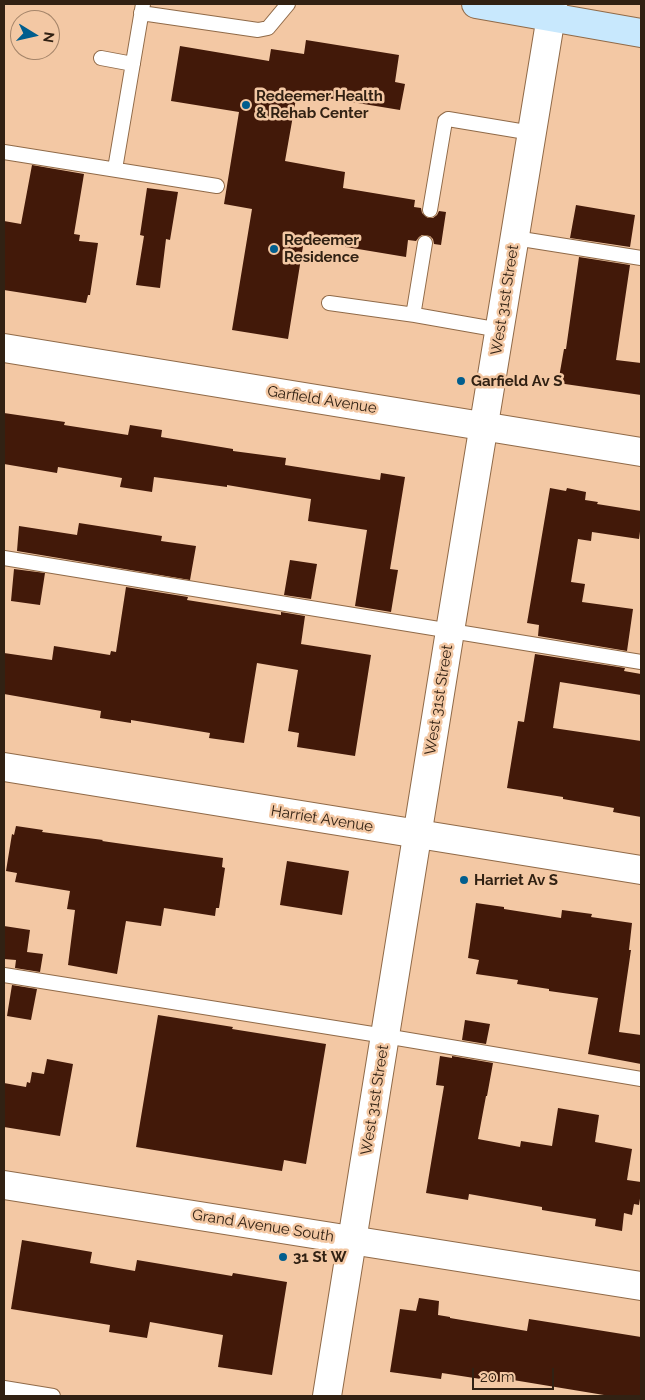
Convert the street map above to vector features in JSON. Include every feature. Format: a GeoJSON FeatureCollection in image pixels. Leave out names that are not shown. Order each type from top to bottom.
{"type":"FeatureCollection","features":[{"type":"Feature","properties":{"kind":"main road"},"geometry":{"type":"LineString","coordinates":[[476,4],[552,10],[641,32]]}},
{"type":"Feature","properties":{"kind":"street","name":"West 31st Street"},"geometry":{"type":"LineString","coordinates":[[327,1396],[552,10]]}},
{"type":"Feature","properties":{"kind":"street","name":"Garfield Avenue"},"geometry":{"type":"LineString","coordinates":[[4,348],[641,452]]}},
{"type":"Feature","properties":{"kind":"street","name":"Harriet Avenue"},"geometry":{"type":"LineString","coordinates":[[4,767],[641,870]]}},
{"type":"Feature","properties":{"kind":"street","name":"Grand Avenue South"},"geometry":{"type":"LineString","coordinates":[[4,1185],[641,1286]]}},
{"type":"Feature","properties":{"kind":"lane"},"geometry":{"type":"LineString","coordinates":[[115,169],[142,8],[258,30],[268,28],[288,4]]}},
{"type":"Feature","properties":{"kind":"lane"},"geometry":{"type":"LineString","coordinates":[[101,58],[133,64]]}},
{"type":"Feature","properties":{"kind":"lane"},"geometry":{"type":"LineString","coordinates":[[430,210],[445,121],[448,119],[532,133]]}},
{"type":"Feature","properties":{"kind":"lane"},"geometry":{"type":"LineString","coordinates":[[4,152],[217,186]]}},
{"type":"Feature","properties":{"kind":"lane"},"geometry":{"type":"LineString","coordinates":[[515,238],[641,258]]}},
{"type":"Feature","properties":{"kind":"lane"},"geometry":{"type":"LineString","coordinates":[[415,315],[414,310],[425,243]]}},
{"type":"Feature","properties":{"kind":"lane"},"geometry":{"type":"LineString","coordinates":[[329,303],[415,315],[500,330]]}},
{"type":"Feature","properties":{"kind":"lane"},"geometry":{"type":"LineString","coordinates":[[4,558],[641,662]]}},
{"type":"Feature","properties":{"kind":"lane"},"geometry":{"type":"LineString","coordinates":[[4,975],[641,1079]]}},
{"type":"Feature","properties":{"kind":"lane"},"geometry":{"type":"LineString","coordinates":[[4,1388],[53,1396]]}},
{"type":"Feature","properties":{"kind":"building"},"geometry":{"type":"Polygon","coordinates":[[[306,40],[399,55],[395,82],[405,84],[400,110],[297,93],[285,161],[345,172],[343,188],[415,200],[414,207],[421,208],[422,213],[428,218],[433,218],[439,211],[446,212],[441,245],[434,244],[430,236],[422,235],[416,241],[408,240],[406,257],[304,240],[288,339],[232,330],[252,209],[224,204],[239,112],[171,101],[180,46],[269,61],[271,49],[304,54],[306,40]]]}},
{"type":"Feature","properties":{"kind":"building"},"geometry":{"type":"Polygon","coordinates":[[[32,165],[84,174],[74,234],[80,235],[79,241],[98,243],[90,295],[88,295],[86,303],[4,290],[4,221],[21,224],[32,165]]]}},
{"type":"Feature","properties":{"kind":"building"},"geometry":{"type":"Polygon","coordinates":[[[147,188],[178,192],[170,240],[166,239],[160,288],[136,285],[144,236],[140,235],[147,188]]]}},
{"type":"Feature","properties":{"kind":"building"},"geometry":{"type":"Polygon","coordinates":[[[576,205],[635,215],[630,247],[570,238],[576,205]]]}},
{"type":"Feature","properties":{"kind":"building"},"geometry":{"type":"Polygon","coordinates":[[[579,257],[630,265],[616,360],[641,363],[641,395],[558,383],[564,349],[566,349],[579,257]]]}},
{"type":"Feature","properties":{"kind":"building"},"geometry":{"type":"Polygon","coordinates":[[[4,413],[65,422],[64,425],[128,435],[130,425],[162,430],[161,437],[233,449],[233,451],[286,458],[285,465],[380,480],[381,473],[405,477],[390,569],[398,570],[391,612],[355,606],[367,530],[308,521],[311,499],[227,485],[227,487],[154,477],[152,492],[120,487],[122,478],[58,467],[57,473],[4,464],[4,413]]]}},
{"type":"Feature","properties":{"kind":"building"},"geometry":{"type":"Polygon","coordinates":[[[550,488],[566,491],[567,488],[586,492],[585,500],[598,502],[597,504],[641,511],[639,539],[592,532],[591,541],[578,539],[571,582],[585,584],[582,602],[633,609],[627,651],[538,636],[539,625],[527,623],[550,488]]]}},
{"type":"Feature","properties":{"kind":"building"},"geometry":{"type":"Polygon","coordinates":[[[79,523],[162,536],[161,541],[196,546],[190,580],[17,551],[19,526],[77,535],[79,523]]]}},
{"type":"Feature","properties":{"kind":"building"},"geometry":{"type":"Polygon","coordinates":[[[290,560],[317,564],[311,599],[284,595],[290,560]]]}},
{"type":"Feature","properties":{"kind":"building"},"geometry":{"type":"Polygon","coordinates":[[[14,569],[45,573],[40,605],[11,601],[14,569]]]}},
{"type":"Feature","properties":{"kind":"building"},"geometry":{"type":"Polygon","coordinates":[[[126,587],[188,597],[187,600],[281,615],[281,612],[305,616],[301,644],[371,655],[355,756],[297,747],[299,733],[288,731],[298,670],[257,663],[244,743],[209,738],[210,733],[131,720],[131,723],[100,718],[101,711],[4,694],[4,653],[52,660],[54,646],[110,655],[111,651],[116,652],[126,587]]]}},
{"type":"Feature","properties":{"kind":"building"},"geometry":{"type":"Polygon","coordinates":[[[535,654],[625,668],[624,671],[641,674],[641,695],[560,682],[553,728],[641,741],[641,817],[613,812],[614,808],[507,788],[518,721],[524,722],[535,654]]]}},
{"type":"Feature","properties":{"kind":"building"},"geometry":{"type":"Polygon","coordinates":[[[16,826],[43,830],[42,832],[223,858],[222,867],[225,868],[219,908],[216,908],[215,916],[164,908],[161,926],[126,921],[117,974],[68,965],[75,910],[67,909],[70,891],[15,882],[17,873],[6,871],[12,834],[14,835],[16,826]]]}},
{"type":"Feature","properties":{"kind":"building"},"geometry":{"type":"Polygon","coordinates":[[[287,861],[349,871],[342,915],[280,905],[287,861]]]}},
{"type":"Feature","properties":{"kind":"building"},"geometry":{"type":"Polygon","coordinates":[[[476,903],[561,918],[562,910],[592,914],[591,917],[632,923],[629,950],[631,950],[619,1032],[641,1035],[641,1064],[588,1054],[598,998],[549,991],[549,989],[517,984],[518,980],[476,974],[479,960],[468,958],[476,903]]]}},
{"type":"Feature","properties":{"kind":"building"},"geometry":{"type":"Polygon","coordinates":[[[4,926],[30,930],[27,952],[43,954],[40,972],[15,968],[16,960],[4,959],[4,926]]]}},
{"type":"Feature","properties":{"kind":"building"},"geometry":{"type":"Polygon","coordinates":[[[12,985],[37,989],[31,1020],[7,1016],[12,985]]]}},
{"type":"Feature","properties":{"kind":"building"},"geometry":{"type":"Polygon","coordinates":[[[158,1015],[326,1044],[306,1164],[284,1160],[282,1171],[136,1147],[158,1015]]]}},
{"type":"Feature","properties":{"kind":"building"},"geometry":{"type":"Polygon","coordinates":[[[465,1020],[490,1024],[486,1044],[462,1040],[465,1020]]]}},
{"type":"Feature","properties":{"kind":"building"},"geometry":{"type":"Polygon","coordinates":[[[440,1056],[452,1058],[452,1056],[493,1063],[478,1139],[520,1147],[521,1141],[552,1146],[558,1108],[599,1115],[595,1142],[632,1149],[627,1180],[641,1182],[639,1205],[634,1204],[632,1215],[624,1213],[622,1231],[595,1226],[596,1219],[542,1210],[542,1207],[469,1194],[468,1200],[426,1193],[444,1086],[436,1085],[440,1056]]]}},
{"type":"Feature","properties":{"kind":"building"},"geometry":{"type":"Polygon","coordinates":[[[47,1059],[73,1064],[60,1136],[4,1127],[4,1083],[26,1087],[27,1082],[30,1083],[32,1072],[44,1074],[47,1059]]]}},
{"type":"Feature","properties":{"kind":"building"},"geometry":{"type":"Polygon","coordinates":[[[22,1240],[92,1252],[90,1263],[135,1271],[137,1260],[232,1276],[233,1273],[287,1282],[272,1375],[218,1367],[223,1335],[150,1322],[147,1338],[109,1332],[110,1325],[11,1309],[22,1240]]]}},
{"type":"Feature","properties":{"kind":"building"},"geometry":{"type":"Polygon","coordinates":[[[419,1298],[439,1301],[438,1315],[450,1318],[527,1331],[529,1319],[641,1337],[641,1396],[610,1396],[501,1378],[500,1382],[442,1373],[441,1379],[390,1372],[400,1309],[416,1311],[419,1298]]]}},
{"type":"Feature","properties":{"kind":"place","name":"Redeemer Health & Rehab Center"},"geometry":{"type":"Point","coordinates":[246,105]}},
{"type":"Feature","properties":{"kind":"place","name":"Redeemer Residence"},"geometry":{"type":"Point","coordinates":[274,249]}},
{"type":"Feature","properties":{"kind":"place","name":"Garfield Av S"},"geometry":{"type":"Point","coordinates":[461,381]}},
{"type":"Feature","properties":{"kind":"place","name":"Harriet Av S"},"geometry":{"type":"Point","coordinates":[464,880]}},
{"type":"Feature","properties":{"kind":"place","name":"31 St W"},"geometry":{"type":"Point","coordinates":[283,1257]}}]}
